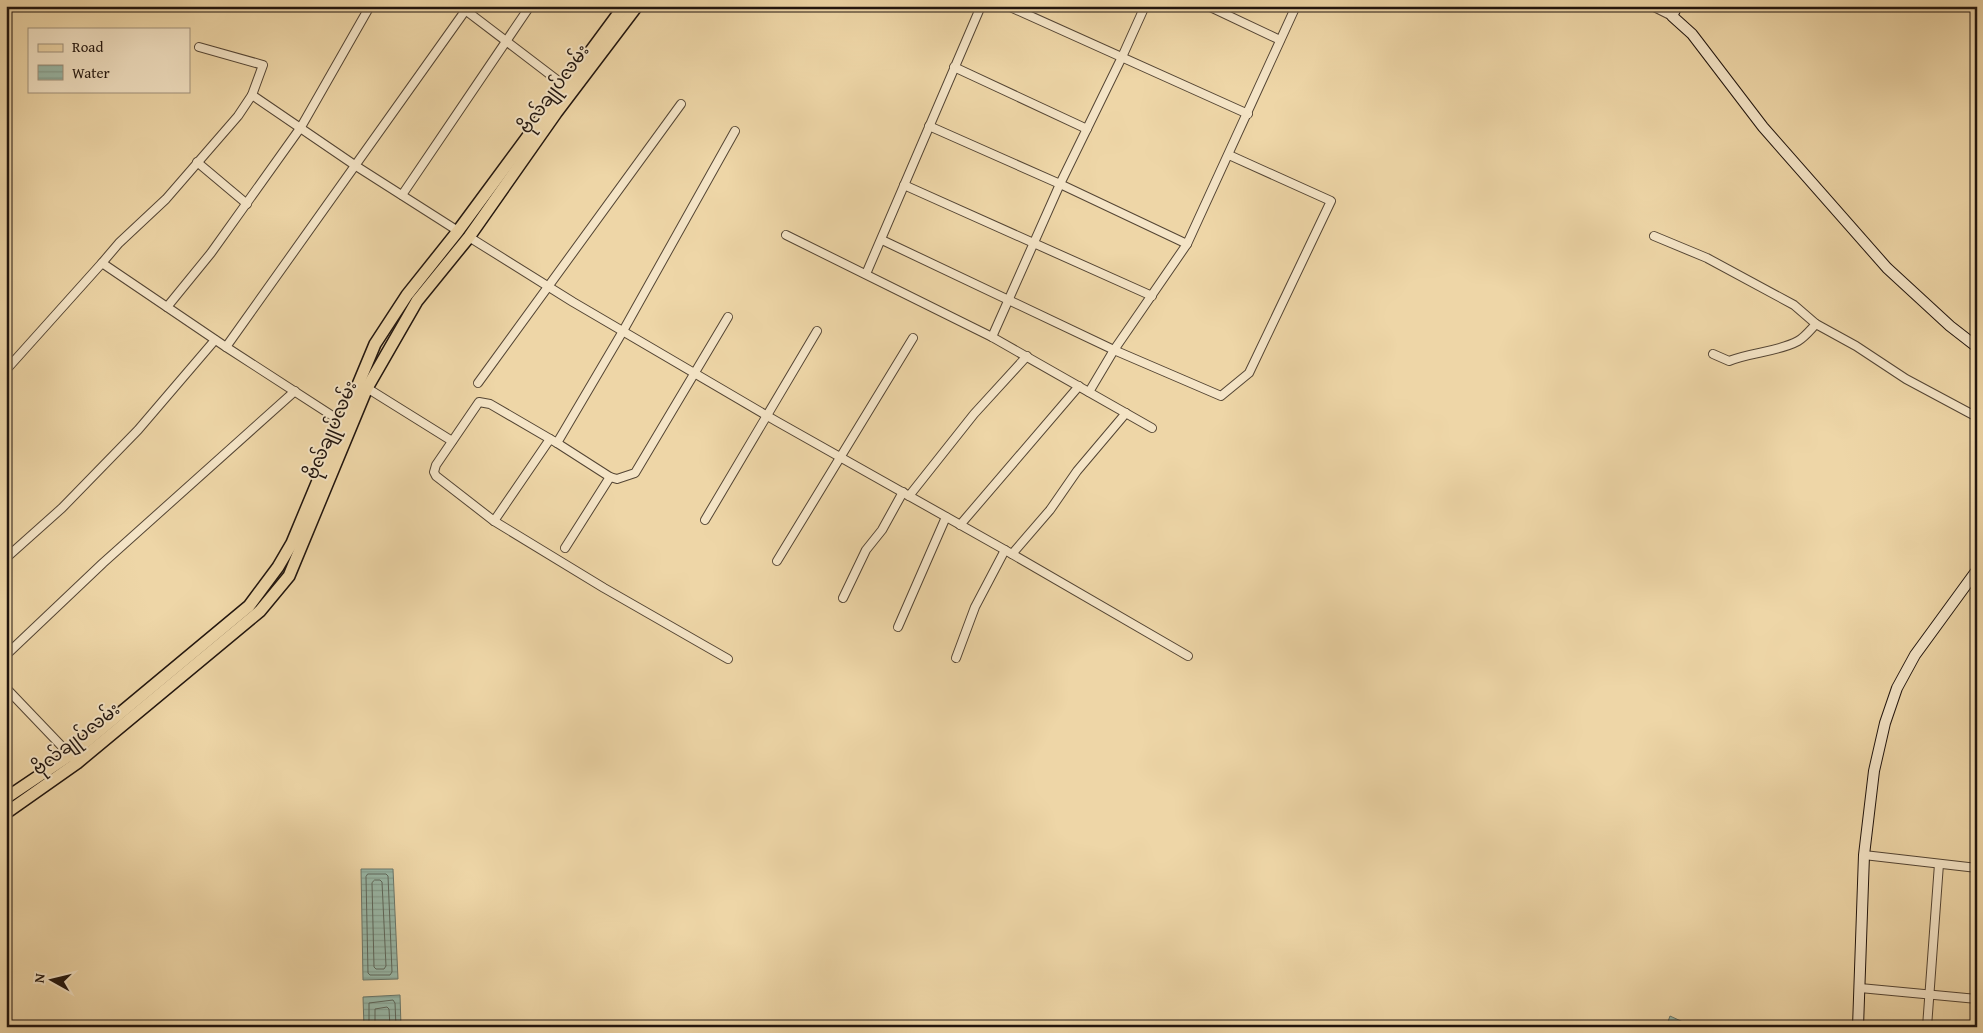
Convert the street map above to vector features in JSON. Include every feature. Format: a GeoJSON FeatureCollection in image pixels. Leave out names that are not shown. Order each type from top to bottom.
{"type":"FeatureCollection","features":[{"type":"Feature","properties":{"kind":"main road","name":"ဗိုလ်ချုပ်လမ်း"},"geometry":{"type":"LineString","coordinates":[[347,425],[375,344],[407,294],[458,231],[624,6]]}},
{"type":"Feature","properties":{"kind":"main road","name":"ဗိုလ်ချုပ်လမ်း"},"geometry":{"type":"LineString","coordinates":[[6,813],[74,759],[249,606],[263,590],[292,543],[347,425],[417,301],[469,237],[556,113],[637,6]]}},
{"type":"Feature","properties":{"kind":"main road","name":"ဗိုလ်ချုပ်လမ်း"},"geometry":{"type":"LineString","coordinates":[[6,798],[74,759]]}},
{"type":"Feature","properties":{"kind":"street"},"geometry":{"type":"LineString","coordinates":[[166,307],[211,253],[301,128],[370,6]]}},
{"type":"Feature","properties":{"kind":"street"},"geometry":{"type":"LineString","coordinates":[[402,195],[530,6]]}},
{"type":"Feature","properties":{"kind":"street"},"geometry":{"type":"LineString","coordinates":[[866,274],[981,6]]}},
{"type":"Feature","properties":{"kind":"street"},"geometry":{"type":"LineString","coordinates":[[1008,6],[1248,114]]}},
{"type":"Feature","properties":{"kind":"street"},"geometry":{"type":"LineString","coordinates":[[992,337],[1035,244],[1060,184],[1145,6]]}},
{"type":"Feature","properties":{"kind":"street"},"geometry":{"type":"LineString","coordinates":[[1208,6],[1280,40]]}},
{"type":"Feature","properties":{"kind":"street"},"geometry":{"type":"LineString","coordinates":[[1089,392],[1114,350],[1187,244],[1296,6]]}},
{"type":"Feature","properties":{"kind":"street"},"geometry":{"type":"LineString","coordinates":[[1652,6],[1672,16]]}},
{"type":"Feature","properties":{"kind":"street"},"geometry":{"type":"LineString","coordinates":[[1660,6],[1692,34],[1763,127],[1887,268],[1950,326],[1977,347]]}},
{"type":"Feature","properties":{"kind":"street"},"geometry":{"type":"LineString","coordinates":[[1672,16],[1677,6]]}},
{"type":"Feature","properties":{"kind":"street"},"geometry":{"type":"LineString","coordinates":[[226,347],[356,166],[462,8],[565,86]]}},
{"type":"Feature","properties":{"kind":"street"},"geometry":{"type":"LineString","coordinates":[[6,370],[119,243],[166,198],[238,116],[252,95],[263,64],[199,47]]}},
{"type":"Feature","properties":{"kind":"street"},"geometry":{"type":"LineString","coordinates":[[954,68],[1087,128]]}},
{"type":"Feature","properties":{"kind":"street"},"geometry":{"type":"LineString","coordinates":[[252,95],[356,166],[458,231]]}},
{"type":"Feature","properties":{"kind":"street"},"geometry":{"type":"LineString","coordinates":[[478,383],[681,104]]}},
{"type":"Feature","properties":{"kind":"street"},"geometry":{"type":"LineString","coordinates":[[929,126],[1060,184],[1187,244]]}},
{"type":"Feature","properties":{"kind":"street"},"geometry":{"type":"LineString","coordinates":[[494,521],[553,441],[623,331],[736,131]]}},
{"type":"Feature","properties":{"kind":"street"},"geometry":{"type":"LineString","coordinates":[[882,240],[1114,350],[1221,396],[1249,373],[1331,201],[1229,155]]}},
{"type":"Feature","properties":{"kind":"street"},"geometry":{"type":"LineString","coordinates":[[197,162],[246,204]]}},
{"type":"Feature","properties":{"kind":"street"},"geometry":{"type":"LineString","coordinates":[[904,185],[1152,296]]}},
{"type":"Feature","properties":{"kind":"street"},"geometry":{"type":"LineString","coordinates":[[786,235],[992,337],[1152,428]]}},
{"type":"Feature","properties":{"kind":"street"},"geometry":{"type":"LineString","coordinates":[[1654,236],[1707,258],[1794,305],[1816,324],[1856,346],[1906,379],[1977,417]]}},
{"type":"Feature","properties":{"kind":"street"},"geometry":{"type":"LineString","coordinates":[[469,237],[765,415],[1188,656]]}},
{"type":"Feature","properties":{"kind":"street"},"geometry":{"type":"LineString","coordinates":[[102,263],[215,340],[347,425]]}},
{"type":"Feature","properties":{"kind":"street"},"geometry":{"type":"LineString","coordinates":[[728,316],[696,374],[635,473],[617,479],[610,477],[490,404],[479,402],[436,464],[434,472],[436,476],[494,521],[604,588],[728,659]]}},
{"type":"Feature","properties":{"kind":"street"},"geometry":{"type":"LineString","coordinates":[[1713,354],[1729,361],[1744,355],[1776,348],[1799,340],[1816,324]]}},
{"type":"Feature","properties":{"kind":"street"},"geometry":{"type":"LineString","coordinates":[[705,520],[765,415],[817,330]]}},
{"type":"Feature","properties":{"kind":"street"},"geometry":{"type":"LineString","coordinates":[[777,561],[913,338]]}},
{"type":"Feature","properties":{"kind":"street"},"geometry":{"type":"LineString","coordinates":[[6,558],[62,508],[138,430],[215,340]]}},
{"type":"Feature","properties":{"kind":"street"},"geometry":{"type":"LineString","coordinates":[[843,598],[866,550],[906,494],[1026,356]]}},
{"type":"Feature","properties":{"kind":"street"},"geometry":{"type":"LineString","coordinates":[[960,525],[1079,386]]}},
{"type":"Feature","properties":{"kind":"street"},"geometry":{"type":"LineString","coordinates":[[368,388],[452,441]]}},
{"type":"Feature","properties":{"kind":"street"},"geometry":{"type":"LineString","coordinates":[[6,655],[103,563],[294,392]]}},
{"type":"Feature","properties":{"kind":"street"},"geometry":{"type":"LineString","coordinates":[[956,658],[975,607],[1008,552],[1050,510],[1077,471],[1126,413]]}},
{"type":"Feature","properties":{"kind":"street"},"geometry":{"type":"LineString","coordinates":[[565,548],[610,477]]}},
{"type":"Feature","properties":{"kind":"street"},"geometry":{"type":"LineString","coordinates":[[898,628],[946,517]]}},
{"type":"Feature","properties":{"kind":"street"},"geometry":{"type":"LineString","coordinates":[[1858,1027],[1864,855],[1874,771],[1890,705],[1915,655],[1977,570]]}},
{"type":"Feature","properties":{"kind":"street"},"geometry":{"type":"LineString","coordinates":[[6,688],[74,759]]}},
{"type":"Feature","properties":{"kind":"street"},"geometry":{"type":"LineString","coordinates":[[1864,855],[1977,868]]}},
{"type":"Feature","properties":{"kind":"street"},"geometry":{"type":"LineString","coordinates":[[1927,1027],[1939,864]]}},
{"type":"Feature","properties":{"kind":"street"},"geometry":{"type":"LineString","coordinates":[[1860,988],[1977,999]]}},
{"type":"Feature","properties":{"kind":"water"},"geometry":{"type":"Polygon","coordinates":[[[361,869],[393,869],[398,979],[363,980],[361,869]]]}},
{"type":"Feature","properties":{"kind":"water"},"geometry":{"type":"Polygon","coordinates":[[[400,995],[401,1027],[364,1027],[363,997],[400,995]]]}},
{"type":"Feature","properties":{"kind":"water"},"geometry":{"type":"Polygon","coordinates":[[[1670,1016],[1694,1027],[1666,1027],[1670,1016]]]}}]}
